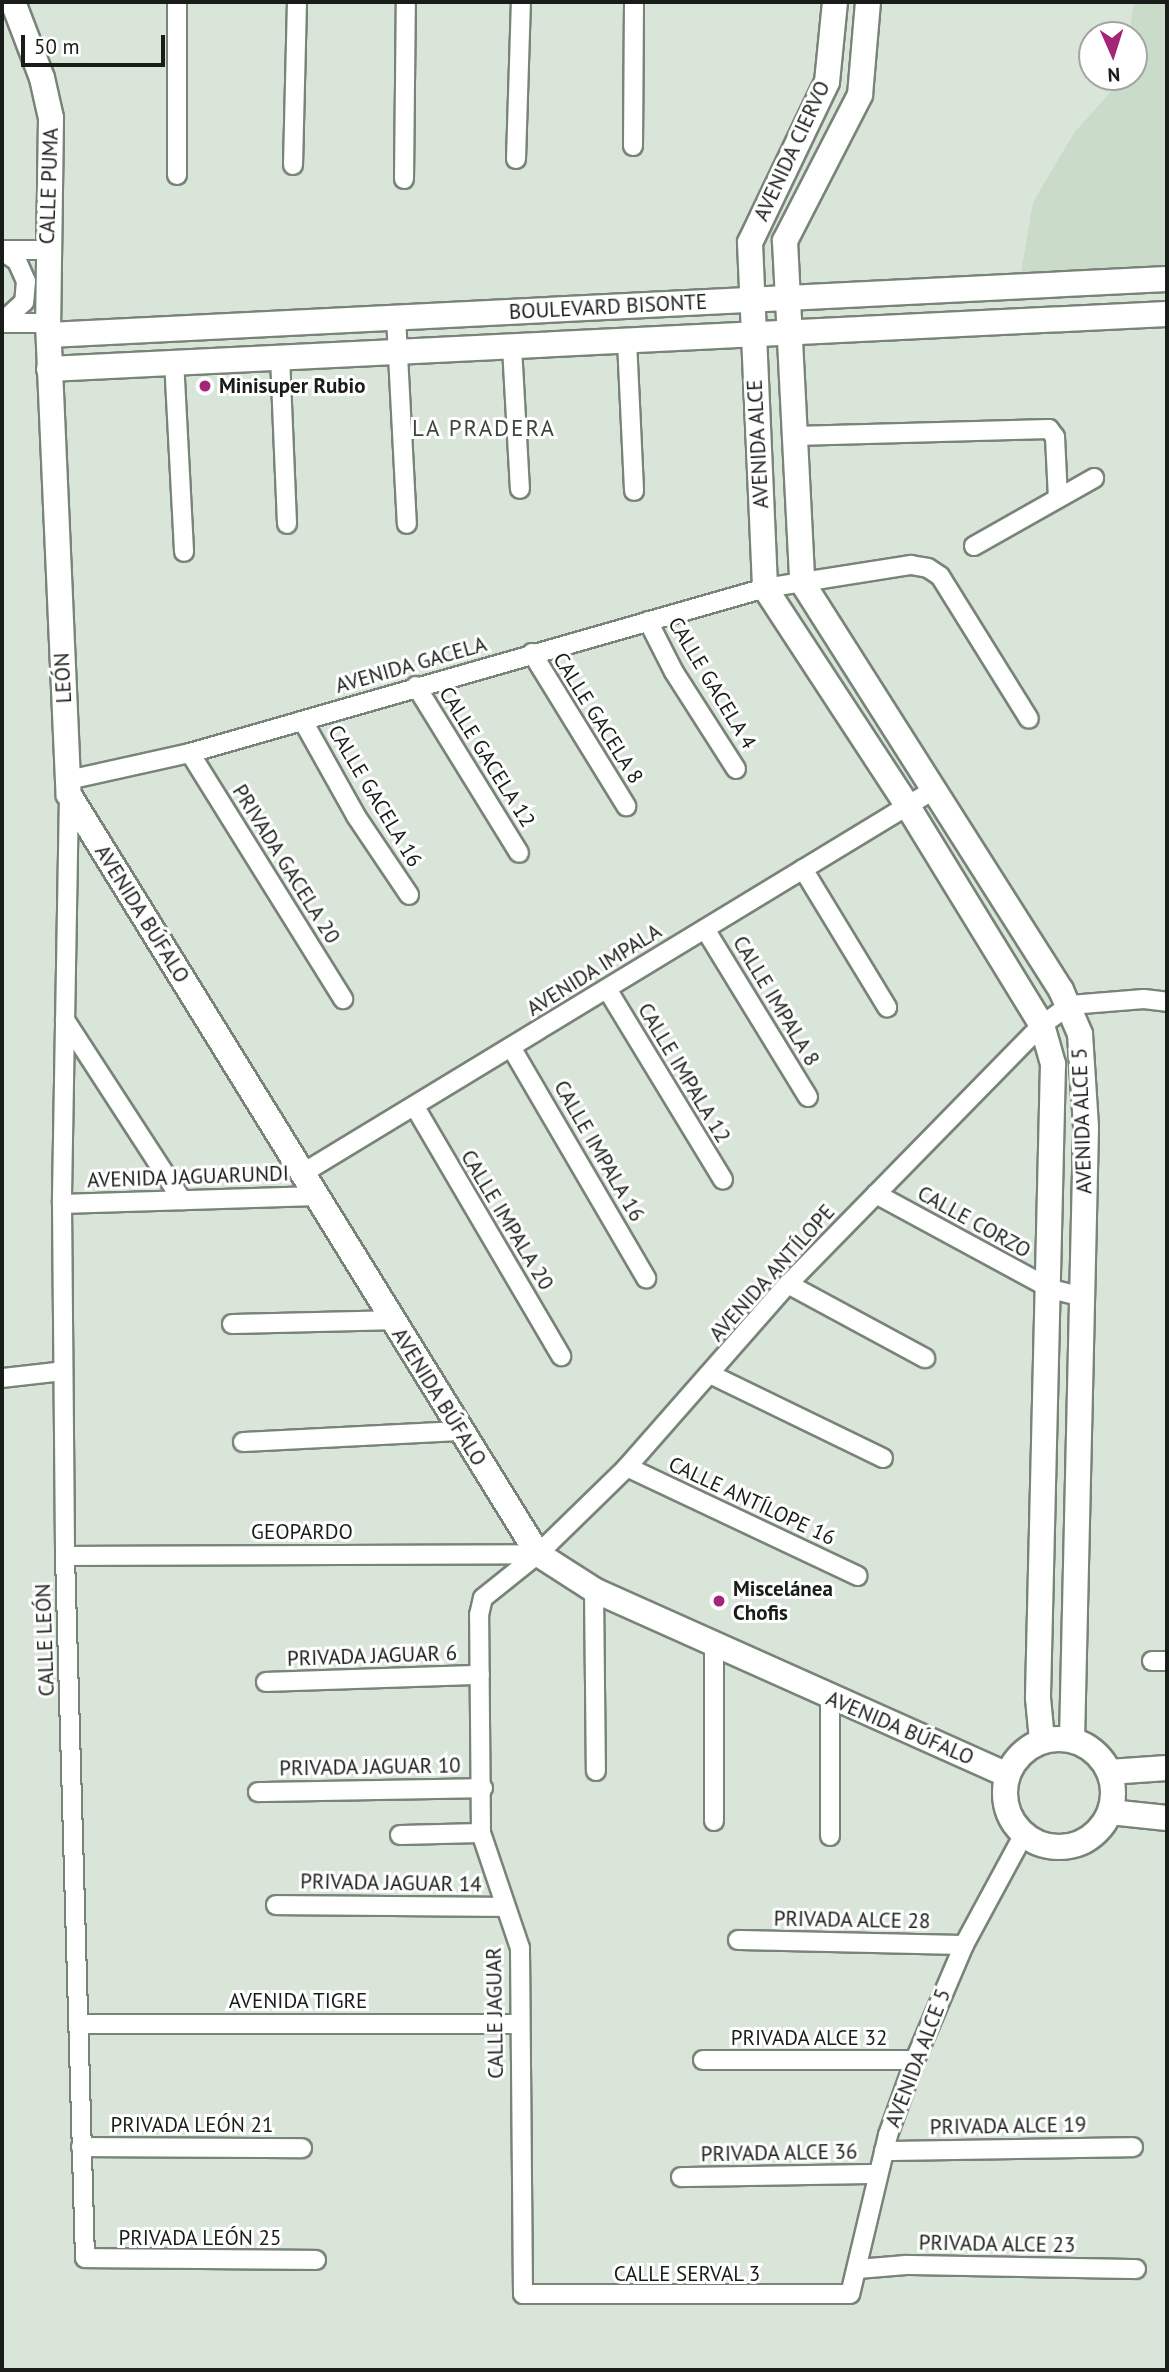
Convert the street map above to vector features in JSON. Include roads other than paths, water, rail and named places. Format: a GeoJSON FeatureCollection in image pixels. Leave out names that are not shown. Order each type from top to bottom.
{"type":"FeatureCollection","features":[{"type":"Feature","properties":{"kind":"street","name":"CALLE PUMA"},"geometry":{"type":"LineString","coordinates":[[13,2],[42,78],[51,118],[47,250],[48,329]]}},
{"type":"Feature","properties":{"kind":"street"},"geometry":{"type":"LineString","coordinates":[[177,2],[177,175]]}},
{"type":"Feature","properties":{"kind":"street"},"geometry":{"type":"LineString","coordinates":[[293,165],[297,2]]}},
{"type":"Feature","properties":{"kind":"street"},"geometry":{"type":"LineString","coordinates":[[404,179],[406,2]]}},
{"type":"Feature","properties":{"kind":"street"},"geometry":{"type":"LineString","coordinates":[[516,159],[521,2]]}},
{"type":"Feature","properties":{"kind":"street"},"geometry":{"type":"LineString","coordinates":[[633,146],[634,2]]}},
{"type":"Feature","properties":{"kind":"street","name":"AVENIDA CIERVO"},"geometry":{"type":"LineString","coordinates":[[751,300],[750,243],[827,82],[835,2]]}},
{"type":"Feature","properties":{"kind":"street","name":"AVENIDA CIERVO"},"geometry":{"type":"LineString","coordinates":[[785,299],[788,231],[860,95],[868,2]]}},
{"type":"Feature","properties":{"kind":"street"},"geometry":{"type":"LineString","coordinates":[[2,250],[47,250]]}},
{"type":"Feature","properties":{"kind":"street"},"geometry":{"type":"LineString","coordinates":[[2,250],[23,270],[26,291],[18,311],[2,322]]}},
{"type":"Feature","properties":{"kind":"street","name":"BOULEVARD BISONTE"},"geometry":{"type":"LineString","coordinates":[[48,329],[396,317],[1167,279]]}},
{"type":"Feature","properties":{"kind":"street"},"geometry":{"type":"LineString","coordinates":[[1059,284],[1063,319]]}},
{"type":"Feature","properties":{"kind":"street","name":"AVENIDA ALCE"},"geometry":{"type":"LineString","coordinates":[[785,299],[802,582]]}},
{"type":"Feature","properties":{"kind":"street","name":"AVENIDA ALCE"},"geometry":{"type":"LineString","coordinates":[[751,300],[765,588]]}},
{"type":"Feature","properties":{"kind":"street","name":"BOULEVARD BISONTE"},"geometry":{"type":"LineString","coordinates":[[49,369],[174,360],[399,353],[1167,314]]}},
{"type":"Feature","properties":{"kind":"street"},"geometry":{"type":"LineString","coordinates":[[396,317],[407,524]]}},
{"type":"Feature","properties":{"kind":"street"},"geometry":{"type":"LineString","coordinates":[[2,322],[48,329]]}},
{"type":"Feature","properties":{"kind":"street","name":"LEÓN"},"geometry":{"type":"LineString","coordinates":[[48,329],[68,787],[65,1020]]}},
{"type":"Feature","properties":{"kind":"street"},"geometry":{"type":"LineString","coordinates":[[627,341],[634,491]]}},
{"type":"Feature","properties":{"kind":"street"},"geometry":{"type":"LineString","coordinates":[[512,347],[520,489]]}},
{"type":"Feature","properties":{"kind":"street"},"geometry":{"type":"LineString","coordinates":[[280,356],[287,524]]}},
{"type":"Feature","properties":{"kind":"street"},"geometry":{"type":"LineString","coordinates":[[174,360],[184,552]]}},
{"type":"Feature","properties":{"kind":"street"},"geometry":{"type":"LineString","coordinates":[[794,436],[1049,429],[1055,437],[1058,498]]}},
{"type":"Feature","properties":{"kind":"street"},"geometry":{"type":"LineString","coordinates":[[974,546],[1094,478]]}},
{"type":"Feature","properties":{"kind":"street","name":"AVENIDA GACELA"},"geometry":{"type":"LineString","coordinates":[[68,787],[765,588],[911,565],[928,568],[940,576],[1029,719]]}},
{"type":"Feature","properties":{"kind":"street","name":"AVENIDA ALCE 5"},"geometry":{"type":"LineString","coordinates":[[802,582],[1070,1005],[1080,1034],[1086,1128],[1072,1740]]}},
{"type":"Feature","properties":{"kind":"street","name":"AVENIDA ALCE 5"},"geometry":{"type":"LineString","coordinates":[[765,588],[907,805],[1042,1025],[1053,1064],[1051,1289],[1038,1698],[1042,1740]]}},
{"type":"Feature","properties":{"kind":"street","name":"CALLE GACELA 4"},"geometry":{"type":"LineString","coordinates":[[648,621],[674,672],[736,769]]}},
{"type":"Feature","properties":{"kind":"street","name":"CALLE GACELA 8"},"geometry":{"type":"LineString","coordinates":[[532,653],[626,806]]}},
{"type":"Feature","properties":{"kind":"street","name":"CALLE GACELA 12"},"geometry":{"type":"LineString","coordinates":[[416,686],[519,853]]}},
{"type":"Feature","properties":{"kind":"street","name":"CALLE GACELA 16"},"geometry":{"type":"LineString","coordinates":[[303,721],[356,816],[409,895]]}},
{"type":"Feature","properties":{"kind":"street","name":"PRIVADA GACELA 20"},"geometry":{"type":"LineString","coordinates":[[190,753],[344,999]]}},
{"type":"Feature","properties":{"kind":"street","name":"AVENIDA BÚFALO"},"geometry":{"type":"LineString","coordinates":[[68,787],[391,1320],[538,1555],[594,1590],[714,1646],[1008,1774]]}},
{"type":"Feature","properties":{"kind":"street","name":"AVENIDA IMPALA"},"geometry":{"type":"LineString","coordinates":[[303,1173],[934,789]]}},
{"type":"Feature","properties":{"kind":"street"},"geometry":{"type":"LineString","coordinates":[[803,869],[887,1007]]}},
{"type":"Feature","properties":{"kind":"street","name":"CALLE IMPALA 8"},"geometry":{"type":"LineString","coordinates":[[705,929],[808,1097]]}},
{"type":"Feature","properties":{"kind":"street","name":"CALLE IMPALA 12"},"geometry":{"type":"LineString","coordinates":[[607,989],[723,1180]]}},
{"type":"Feature","properties":{"kind":"street"},"geometry":{"type":"LineString","coordinates":[[1070,1005],[1144,999],[1167,1002]]}},
{"type":"Feature","properties":{"kind":"street","name":"AVENIDA ANTÍLOPE"},"geometry":{"type":"LineString","coordinates":[[538,1555],[712,1376],[788,1284],[1042,1025],[1070,1005]]}},
{"type":"Feature","properties":{"kind":"street"},"geometry":{"type":"LineString","coordinates":[[65,1020],[182,1200]]}},
{"type":"Feature","properties":{"kind":"street","name":"CALLE LEÓN"},"geometry":{"type":"LineString","coordinates":[[65,1020],[62,1204],[65,1556],[85,2258]]}},
{"type":"Feature","properties":{"kind":"street","name":"CALLE IMPALA 16"},"geometry":{"type":"LineString","coordinates":[[511,1047],[646,1278]]}},
{"type":"Feature","properties":{"kind":"street","name":"CALLE IMPALA 20"},"geometry":{"type":"LineString","coordinates":[[415,1107],[561,1356]]}},
{"type":"Feature","properties":{"kind":"street","name":"CALLE CORZO"},"geometry":{"type":"LineString","coordinates":[[876,1194],[1051,1289],[1083,1297]]}},
{"type":"Feature","properties":{"kind":"street","name":"AVENIDA JAGUARUNDI"},"geometry":{"type":"LineString","coordinates":[[62,1204],[316,1196]]}},
{"type":"Feature","properties":{"kind":"street"},"geometry":{"type":"LineString","coordinates":[[788,1284],[925,1358]]}},
{"type":"Feature","properties":{"kind":"street"},"geometry":{"type":"LineString","coordinates":[[232,1324],[391,1320]]}},
{"type":"Feature","properties":{"kind":"street"},"geometry":{"type":"LineString","coordinates":[[2,1378],[64,1371]]}},
{"type":"Feature","properties":{"kind":"street"},"geometry":{"type":"LineString","coordinates":[[712,1376],[883,1458]]}},
{"type":"Feature","properties":{"kind":"street"},"geometry":{"type":"LineString","coordinates":[[243,1442],[460,1431]]}},
{"type":"Feature","properties":{"kind":"street","name":"CALLE ANTÍLOPE 16"},"geometry":{"type":"LineString","coordinates":[[626,1467],[858,1576]]}},
{"type":"Feature","properties":{"kind":"street","name":"GEOPARDO"},"geometry":{"type":"LineString","coordinates":[[65,1556],[538,1555]]}},
{"type":"Feature","properties":{"kind":"street","name":"CALLE JAGUAR"},"geometry":{"type":"LineString","coordinates":[[523,2294],[520,1948],[481,1833],[483,1788],[480,1675],[483,1598],[538,1555]]}},
{"type":"Feature","properties":{"kind":"street"},"geometry":{"type":"LineString","coordinates":[[594,1590],[596,1771]]}},
{"type":"Feature","properties":{"kind":"street"},"geometry":{"type":"LineString","coordinates":[[714,1646],[714,1821]]}},
{"type":"Feature","properties":{"kind":"street","name":"PRIVADA JAGUAR 6"},"geometry":{"type":"LineString","coordinates":[[266,1682],[480,1675]]}},
{"type":"Feature","properties":{"kind":"street"},"geometry":{"type":"LineString","coordinates":[[830,1698],[830,1836]]}},
{"type":"Feature","properties":{"kind":"street"},"geometry":{"type":"LineString","coordinates":[[1042,1740],[1072,1740],[1101,1758],[1109,1772],[1114,1792],[1110,1812],[1099,1830],[1083,1842],[1063,1847],[1042,1845],[1024,1835],[1011,1817],[1005,1796],[1008,1774],[1017,1760],[1042,1740]]}},
{"type":"Feature","properties":{"kind":"street"},"geometry":{"type":"LineString","coordinates":[[1109,1772],[1167,1768]]}},
{"type":"Feature","properties":{"kind":"street","name":"PRIVADA JAGUAR 10"},"geometry":{"type":"LineString","coordinates":[[258,1792],[483,1788]]}},
{"type":"Feature","properties":{"kind":"street"},"geometry":{"type":"LineString","coordinates":[[1110,1812],[1167,1818]]}},
{"type":"Feature","properties":{"kind":"street"},"geometry":{"type":"LineString","coordinates":[[400,1835],[481,1833]]}},
{"type":"Feature","properties":{"kind":"street","name":"AVENIDA ALCE 5"},"geometry":{"type":"LineString","coordinates":[[850,2294],[858,2269],[877,2174],[915,2060],[964,1945],[1024,1835]]}},
{"type":"Feature","properties":{"kind":"street","name":"PRIVADA JAGUAR 14"},"geometry":{"type":"LineString","coordinates":[[276,1905],[505,1907]]}},
{"type":"Feature","properties":{"kind":"street","name":"PRIVADA ALCE 28"},"geometry":{"type":"LineString","coordinates":[[738,1941],[964,1945]]}},
{"type":"Feature","properties":{"kind":"street","name":"AVENIDA TIGRE"},"geometry":{"type":"LineString","coordinates":[[78,2024],[519,2024]]}},
{"type":"Feature","properties":{"kind":"street","name":"PRIVADA ALCE 32"},"geometry":{"type":"LineString","coordinates":[[703,2060],[915,2060]]}},
{"type":"Feature","properties":{"kind":"street","name":"PRIVADA LEÓN 21"},"geometry":{"type":"LineString","coordinates":[[81,2147],[302,2148]]}},
{"type":"Feature","properties":{"kind":"street","name":"PRIVADA ALCE 19"},"geometry":{"type":"LineString","coordinates":[[884,2151],[1133,2147]]}},
{"type":"Feature","properties":{"kind":"street","name":"PRIVADA ALCE 36"},"geometry":{"type":"LineString","coordinates":[[681,2177],[877,2174]]}},
{"type":"Feature","properties":{"kind":"street","name":"PRIVADA LEÓN 25"},"geometry":{"type":"LineString","coordinates":[[85,2258],[316,2260]]}},
{"type":"Feature","properties":{"kind":"street","name":"PRIVADA ALCE 23"},"geometry":{"type":"LineString","coordinates":[[858,2269],[906,2265],[1136,2269]]}},
{"type":"Feature","properties":{"kind":"street","name":"CALLE SERVAL 3"},"geometry":{"type":"LineString","coordinates":[[523,2294],[850,2294]]}},
{"type":"Feature","properties":{"kind":"place","name":"Minisuper Rubio"},"geometry":{"type":"Point","coordinates":[205,386]}},
{"type":"Feature","properties":{"kind":"place","name":"Miscelánea Chofis"},"geometry":{"type":"Point","coordinates":[719,1601]}},
{"type":"Feature","properties":{"kind":"district","name":"LA PRADERA"},"geometry":{"type":"Point","coordinates":[484,428]}}]}
